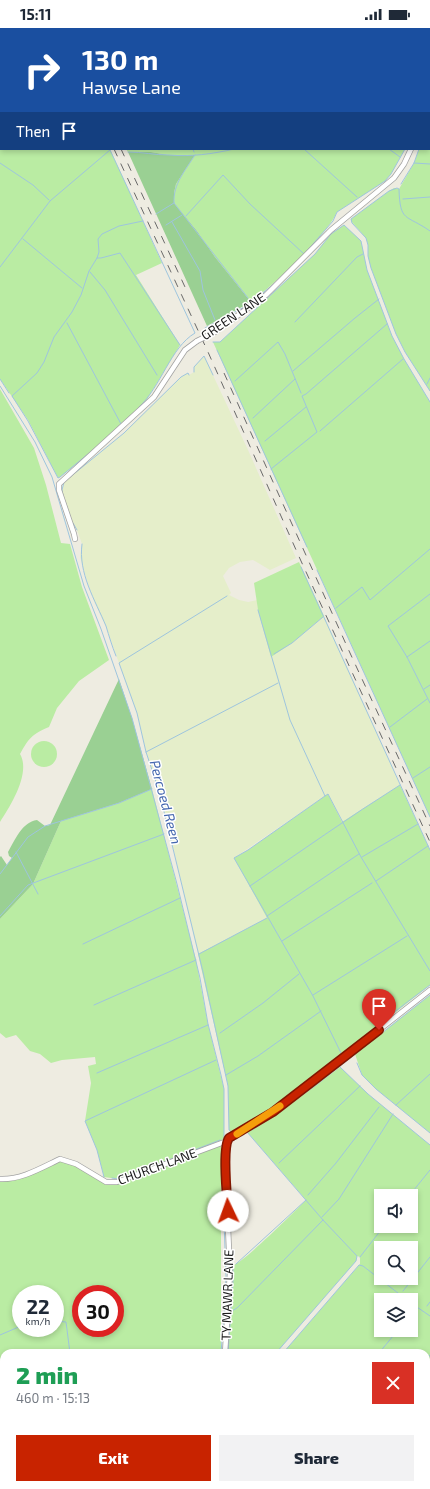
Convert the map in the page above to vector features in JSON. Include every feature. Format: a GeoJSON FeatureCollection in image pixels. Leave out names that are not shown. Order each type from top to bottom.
{"type":"FeatureCollection","features":[{"type":"Feature","properties":{"kind":"street","name":"GREEN LANE"},"geometry":{"type":"LineString","coordinates":[[74,539],[74,534],[60,496],[58,486],[62,481],[132,419],[154,397],[185,350],[197,341],[215,332],[266,296],[331,230],[394,178],[404,164],[411,150]]}},
{"type":"Feature","properties":{"kind":"street"},"geometry":{"type":"LineString","coordinates":[[225,1142],[296,1095],[430,990]]}},
{"type":"Feature","properties":{"kind":"street","name":"CHURCH LANE"},"geometry":{"type":"LineString","coordinates":[[0,1179],[19,1177],[60,1159],[76,1164],[106,1182],[117,1182],[225,1142]]}},
{"type":"Feature","properties":{"kind":"street","name":"TY MAWR LANE"},"geometry":{"type":"LineString","coordinates":[[225,1142],[230,1273],[225,1349]]}},
{"type":"Feature","properties":{"kind":"green space"},"geometry":{"type":"Polygon","coordinates":[[[0,150],[110,150],[162,263],[136,275],[180,345],[146,401],[90,453],[58,478],[28,420],[0,379],[0,150]]]}},
{"type":"Feature","properties":{"kind":"green space"},"geometry":{"type":"Polygon","coordinates":[[[127,150],[404,150],[391,174],[385,181],[337,212],[328,227],[317,240],[293,265],[251,302],[174,203],[176,184],[195,155],[168,155],[151,152],[128,152],[127,150]]]}},
{"type":"Feature","properties":{"kind":"green space"},"geometry":{"type":"Polygon","coordinates":[[[419,150],[430,150],[430,391],[405,352],[396,334],[371,268],[366,238],[351,221],[351,219],[389,191],[394,188],[399,189],[414,163],[419,150]]]}},
{"type":"Feature","properties":{"kind":"green space"},"geometry":{"type":"Polygon","coordinates":[[[128,152],[151,152],[168,155],[195,155],[176,184],[174,203],[251,302],[207,326],[128,152]]]}},
{"type":"Feature","properties":{"kind":"green space"},"geometry":{"type":"Polygon","coordinates":[[[344,225],[361,241],[367,270],[392,336],[430,402],[430,817],[213,342],[220,342],[315,254],[331,234],[344,225]]]}},
{"type":"Feature","properties":{"kind":"green space"},"geometry":{"type":"Polygon","coordinates":[[[204,356],[296,558],[270,570],[253,560],[240,562],[229,568],[223,576],[231,593],[229,595],[239,600],[248,602],[257,600],[258,610],[271,656],[292,643],[324,616],[400,785],[342,822],[328,795],[325,796],[234,858],[267,918],[198,954],[159,791],[146,752],[137,713],[106,627],[87,581],[80,557],[82,544],[64,501],[62,490],[64,482],[124,433],[181,377],[188,373],[189,375],[194,372],[194,367],[204,356]]]}},
{"type":"Feature","properties":{"kind":"green space"},"geometry":{"type":"Polygon","coordinates":[[[0,389],[34,448],[46,485],[61,543],[70,544],[82,587],[109,660],[79,681],[57,708],[49,727],[35,734],[26,744],[20,754],[23,762],[23,770],[18,789],[0,822],[0,389]]]}},
{"type":"Feature","properties":{"kind":"green space"},"geometry":{"type":"Polygon","coordinates":[[[299,562],[324,616],[292,643],[271,657],[258,610],[254,583],[299,562]]]}},
{"type":"Feature","properties":{"kind":"green space"},"geometry":{"type":"Polygon","coordinates":[[[119,679],[132,718],[152,789],[119,803],[61,821],[33,884],[0,919],[0,857],[1,856],[7,865],[12,858],[9,856],[8,852],[16,837],[27,824],[37,820],[45,826],[50,825],[119,679]]]}},
{"type":"Feature","properties":{"kind":"green space"},"geometry":{"type":"Polygon","coordinates":[[[44,741],[53,745],[57,754],[53,763],[44,767],[35,763],[31,754],[35,745],[44,741]]]}},
{"type":"Feature","properties":{"kind":"green space"},"geometry":{"type":"Polygon","coordinates":[[[400,785],[430,850],[430,985],[305,1084],[233,1133],[229,1130],[228,1086],[198,954],[267,918],[234,858],[248,850],[328,794],[342,822],[400,785]]]}},
{"type":"Feature","properties":{"kind":"green space"},"geometry":{"type":"Polygon","coordinates":[[[152,789],[196,960],[208,1024],[224,1089],[224,1139],[118,1179],[104,1177],[97,1150],[85,1121],[91,1083],[88,1066],[96,1064],[95,1057],[62,1060],[51,1063],[40,1054],[30,1051],[16,1035],[6,1038],[0,1033],[0,919],[33,884],[61,821],[119,803],[152,789]]]}},
{"type":"Feature","properties":{"kind":"green space"},"geometry":{"type":"Polygon","coordinates":[[[430,995],[430,1133],[376,1089],[362,1075],[355,1054],[430,995]]]}},
{"type":"Feature","properties":{"kind":"green space"},"geometry":{"type":"Polygon","coordinates":[[[340,1067],[368,1094],[430,1145],[430,1349],[286,1349],[360,1264],[360,1257],[357,1256],[356,1261],[279,1349],[228,1349],[233,1265],[247,1256],[306,1200],[247,1132],[283,1110],[340,1067]]]}},
{"type":"Feature","properties":{"kind":"green space"},"geometry":{"type":"Polygon","coordinates":[[[221,1143],[221,1349],[0,1349],[0,1179],[19,1177],[60,1159],[76,1164],[106,1182],[117,1182],[221,1143]]]}},
{"type":"Feature","properties":{"kind":"waterway"},"geometry":{"type":"LineString","coordinates":[[0,267],[50,201],[110,150],[195,333],[179,348],[154,389],[139,407]]}},
{"type":"Feature","properties":{"kind":"waterway"},"geometry":{"type":"LineString","coordinates":[[128,152],[185,156],[210,154],[229,150]]}},
{"type":"Feature","properties":{"kind":"waterway"},"geometry":{"type":"LineString","coordinates":[[305,150],[357,197]]}},
{"type":"Feature","properties":{"kind":"waterway"},"geometry":{"type":"LineString","coordinates":[[390,150],[400,157]]}},
{"type":"Feature","properties":{"kind":"waterway"},"geometry":{"type":"LineString","coordinates":[[306,252],[333,221],[337,212],[385,181],[391,174],[404,150]]}},
{"type":"Feature","properties":{"kind":"waterway"},"geometry":{"type":"LineString","coordinates":[[401,184],[414,163],[419,150]]}},
{"type":"Feature","properties":{"kind":"waterway"},"geometry":{"type":"LineString","coordinates":[[195,155],[175,190],[174,203],[248,298]]}},
{"type":"Feature","properties":{"kind":"waterway"},"geometry":{"type":"LineString","coordinates":[[0,163],[33,185],[49,200]]}},
{"type":"Feature","properties":{"kind":"waterway"},"geometry":{"type":"LineString","coordinates":[[414,163],[430,164]]}},
{"type":"Feature","properties":{"kind":"waterway"},"geometry":{"type":"LineString","coordinates":[[186,216],[223,175],[250,204],[304,254]]}},
{"type":"Feature","properties":{"kind":"waterway"},"geometry":{"type":"LineString","coordinates":[[430,231],[403,213],[399,189],[397,188],[389,191],[351,219],[352,223],[366,238],[371,268],[396,334],[405,352],[430,391]]}},
{"type":"Feature","properties":{"kind":"waterway"},"geometry":{"type":"LineString","coordinates":[[403,199],[430,197]]}},
{"type":"Feature","properties":{"kind":"waterway"},"geometry":{"type":"LineString","coordinates":[[156,214],[174,203]]}},
{"type":"Feature","properties":{"kind":"waterway"},"geometry":{"type":"LineString","coordinates":[[166,225],[182,215]]}},
{"type":"Feature","properties":{"kind":"waterway"},"geometry":{"type":"LineString","coordinates":[[88,454],[58,478],[28,421],[12,396],[37,373],[44,362],[54,337],[72,312],[81,295],[89,271],[97,258],[99,252],[98,239],[102,234],[119,226],[143,221]]}},
{"type":"Feature","properties":{"kind":"waterway"},"geometry":{"type":"LineString","coordinates":[[172,222],[200,271],[203,290],[215,320]]}},
{"type":"Feature","properties":{"kind":"waterway"},"geometry":{"type":"LineString","coordinates":[[213,342],[220,342],[315,254],[331,234],[344,225],[361,241],[367,270],[392,336],[430,402]]}},
{"type":"Feature","properties":{"kind":"waterway"},"geometry":{"type":"LineString","coordinates":[[23,239],[82,288]]}},
{"type":"Feature","properties":{"kind":"waterway"},"geometry":{"type":"LineString","coordinates":[[97,258],[120,253],[180,345]]}},
{"type":"Feature","properties":{"kind":"waterway"},"geometry":{"type":"LineString","coordinates":[[295,322],[357,257],[363,254]]}},
{"type":"Feature","properties":{"kind":"waterway"},"geometry":{"type":"LineString","coordinates":[[90,272],[105,290],[157,375]]}},
{"type":"Feature","properties":{"kind":"waterway"},"geometry":{"type":"LineString","coordinates":[[205,328],[248,305],[275,283]]}},
{"type":"Feature","properties":{"kind":"waterway"},"geometry":{"type":"LineString","coordinates":[[293,371],[379,299]]}},
{"type":"Feature","properties":{"kind":"waterway"},"geometry":{"type":"LineString","coordinates":[[67,323],[121,424]]}},
{"type":"Feature","properties":{"kind":"waterway"},"geometry":{"type":"LineString","coordinates":[[271,469],[317,432],[302,396],[387,324]]}},
{"type":"Feature","properties":{"kind":"waterway"},"geometry":{"type":"LineString","coordinates":[[235,381],[278,342],[285,354],[301,393]]}},
{"type":"Feature","properties":{"kind":"waterway"},"geometry":{"type":"LineString","coordinates":[[217,350],[307,547]]}},
{"type":"Feature","properties":{"kind":"waterway"},"geometry":{"type":"LineString","coordinates":[[194,372],[194,367],[204,356],[213,375]]}},
{"type":"Feature","properties":{"kind":"waterway"},"geometry":{"type":"LineString","coordinates":[[320,431],[403,359]]}},
{"type":"Feature","properties":{"kind":"waterway"},"geometry":{"type":"LineString","coordinates":[[63,496],[62,490],[64,482],[124,433],[181,377],[188,373],[189,375]]}},
{"type":"Feature","properties":{"kind":"waterway"},"geometry":{"type":"LineString","coordinates":[[427,384],[430,378]]}},
{"type":"Feature","properties":{"kind":"waterway","name":"Percoed Reen"},"geometry":{"type":"LineString","coordinates":[[0,379],[9,393]]}},
{"type":"Feature","properties":{"kind":"waterway"},"geometry":{"type":"LineString","coordinates":[[253,418],[295,379]]}},
{"type":"Feature","properties":{"kind":"waterway","name":"Percoed Reen"},"geometry":{"type":"LineString","coordinates":[[0,386],[35,442],[52,477],[84,586],[101,629],[132,718],[177,884],[200,978],[208,1024],[224,1089],[224,1141]]}},
{"type":"Feature","properties":{"kind":"waterway"},"geometry":{"type":"LineString","coordinates":[[265,441],[306,407]]}},
{"type":"Feature","properties":{"kind":"waterway"},"geometry":{"type":"LineString","coordinates":[[73,523],[77,530]]}},
{"type":"Feature","properties":{"kind":"waterway"},"geometry":{"type":"LineString","coordinates":[[82,544],[81,555],[88,586],[106,626],[116,656]]}},
{"type":"Feature","properties":{"kind":"waterway"},"geometry":{"type":"LineString","coordinates":[[336,608],[362,587],[370,600],[430,549]]}},
{"type":"Feature","properties":{"kind":"waterway"},"geometry":{"type":"LineString","coordinates":[[301,567],[430,850]]}},
{"type":"Feature","properties":{"kind":"waterway"},"geometry":{"type":"LineString","coordinates":[[317,570],[430,817]]}},
{"type":"Feature","properties":{"kind":"waterway"},"geometry":{"type":"LineString","coordinates":[[430,594],[388,626],[407,657],[430,703]]}},
{"type":"Feature","properties":{"kind":"waterway"},"geometry":{"type":"LineString","coordinates":[[227,596],[119,663],[137,713],[146,752],[159,791],[203,972],[228,1086],[229,1130],[233,1133],[235,1132],[286,1098],[430,985]]}},
{"type":"Feature","properties":{"kind":"waterway"},"geometry":{"type":"LineString","coordinates":[[258,610],[290,720],[325,796],[328,794],[361,857],[430,971]]}},
{"type":"Feature","properties":{"kind":"waterway"},"geometry":{"type":"LineString","coordinates":[[274,654],[292,643],[323,617]]}},
{"type":"Feature","properties":{"kind":"waterway"},"geometry":{"type":"LineString","coordinates":[[407,657],[430,641]]}},
{"type":"Feature","properties":{"kind":"waterway"},"geometry":{"type":"LineString","coordinates":[[146,752],[278,683]]}},
{"type":"Feature","properties":{"kind":"waterway"},"geometry":{"type":"LineString","coordinates":[[424,689],[430,685]]}},
{"type":"Feature","properties":{"kind":"waterway"},"geometry":{"type":"LineString","coordinates":[[390,727],[427,699]]}},
{"type":"Feature","properties":{"kind":"waterway"},"geometry":{"type":"LineString","coordinates":[[413,778],[430,767]]}},
{"type":"Feature","properties":{"kind":"waterway"},"geometry":{"type":"LineString","coordinates":[[250,886],[400,785]]}},
{"type":"Feature","properties":{"kind":"waterway"},"geometry":{"type":"LineString","coordinates":[[0,874],[28,837],[45,826],[119,803],[152,789]]}},
{"type":"Feature","properties":{"kind":"waterway"},"geometry":{"type":"LineString","coordinates":[[325,796],[248,850],[234,858],[313,996],[342,1055]]}},
{"type":"Feature","properties":{"kind":"waterway"},"geometry":{"type":"LineString","coordinates":[[362,857],[418,824]]}},
{"type":"Feature","properties":{"kind":"waterway"},"geometry":{"type":"LineString","coordinates":[[0,916],[28,885],[164,834]]}},
{"type":"Feature","properties":{"kind":"waterway"},"geometry":{"type":"LineString","coordinates":[[376,881],[428,846]]}},
{"type":"Feature","properties":{"kind":"waterway"},"geometry":{"type":"LineString","coordinates":[[16,852],[38,894]]}},
{"type":"Feature","properties":{"kind":"waterway"},"geometry":{"type":"LineString","coordinates":[[267,916],[359,854]]}},
{"type":"Feature","properties":{"kind":"waterway"},"geometry":{"type":"LineString","coordinates":[[282,941],[372,883]]}},
{"type":"Feature","properties":{"kind":"waterway"},"geometry":{"type":"LineString","coordinates":[[83,944],[180,898]]}},
{"type":"Feature","properties":{"kind":"waterway"},"geometry":{"type":"LineString","coordinates":[[199,954],[267,918]]}},
{"type":"Feature","properties":{"kind":"waterway"},"geometry":{"type":"LineString","coordinates":[[313,995],[407,936]]}},
{"type":"Feature","properties":{"kind":"waterway"},"geometry":{"type":"LineString","coordinates":[[94,1005],[196,960]]}},
{"type":"Feature","properties":{"kind":"waterway"},"geometry":{"type":"LineString","coordinates":[[220,1033],[263,1003],[299,974]]}},
{"type":"Feature","properties":{"kind":"waterway"},"geometry":{"type":"LineString","coordinates":[[252,1130],[315,1086],[430,995]]}},
{"type":"Feature","properties":{"kind":"waterway"},"geometry":{"type":"LineString","coordinates":[[226,1075],[258,1056],[321,1011]]}},
{"type":"Feature","properties":{"kind":"waterway"},"geometry":{"type":"LineString","coordinates":[[97,1073],[208,1025]]}},
{"type":"Feature","properties":{"kind":"waterway"},"geometry":{"type":"LineString","coordinates":[[104,1177],[97,1150],[85,1121],[216,1060]]}},
{"type":"Feature","properties":{"kind":"waterway"},"geometry":{"type":"LineString","coordinates":[[357,1063],[362,1075],[376,1089],[430,1133]]}},
{"type":"Feature","properties":{"kind":"waterway"},"geometry":{"type":"LineString","coordinates":[[340,1067],[368,1094],[430,1145]]}},
{"type":"Feature","properties":{"kind":"waterway"},"geometry":{"type":"LineString","coordinates":[[396,1105],[430,1074]]}},
{"type":"Feature","properties":{"kind":"waterway"},"geometry":{"type":"LineString","coordinates":[[279,1163],[360,1086]]}},
{"type":"Feature","properties":{"kind":"waterway"},"geometry":{"type":"LineString","coordinates":[[308,1195],[336,1163],[379,1107]]}},
{"type":"Feature","properties":{"kind":"waterway"},"geometry":{"type":"LineString","coordinates":[[322,1217],[339,1199],[393,1114]]}},
{"type":"Feature","properties":{"kind":"waterway"},"geometry":{"type":"LineString","coordinates":[[242,1136],[247,1132],[323,1220],[357,1256],[356,1261],[279,1349]]}},
{"type":"Feature","properties":{"kind":"waterway"},"geometry":{"type":"LineString","coordinates":[[228,1156],[229,1143],[238,1138]]}},
{"type":"Feature","properties":{"kind":"waterway"},"geometry":{"type":"LineString","coordinates":[[112,1178],[118,1179],[127,1176],[220,1140]]}},
{"type":"Feature","properties":{"kind":"waterway"},"geometry":{"type":"LineString","coordinates":[[221,1349],[226,1276],[222,1165],[224,1144]]}},
{"type":"Feature","properties":{"kind":"waterway"},"geometry":{"type":"LineString","coordinates":[[228,1163],[232,1231]]}},
{"type":"Feature","properties":{"kind":"waterway"},"geometry":{"type":"LineString","coordinates":[[415,1189],[430,1170]]}},
{"type":"Feature","properties":{"kind":"waterway"},"geometry":{"type":"LineString","coordinates":[[236,1264],[306,1200]]}},
{"type":"Feature","properties":{"kind":"waterway"},"geometry":{"type":"LineString","coordinates":[[232,1311],[237,1308],[323,1220]]}},
{"type":"Feature","properties":{"kind":"waterway"},"geometry":{"type":"LineString","coordinates":[[360,1257],[379,1233]]}},
{"type":"Feature","properties":{"kind":"waterway"},"geometry":{"type":"LineString","coordinates":[[403,1291],[430,1257]]}},
{"type":"Feature","properties":{"kind":"waterway"},"geometry":{"type":"LineString","coordinates":[[228,1349],[233,1265]]}},
{"type":"Feature","properties":{"kind":"waterway"},"geometry":{"type":"LineString","coordinates":[[286,1349],[359,1265],[363,1266],[398,1293]]}},
{"type":"Feature","properties":{"kind":"waterway"},"geometry":{"type":"LineString","coordinates":[[427,1306],[430,1302]]}},
{"type":"Feature","properties":{"kind":"waterway"},"geometry":{"type":"LineString","coordinates":[[418,1308],[430,1316]]}},
{"type":"Feature","properties":{"kind":"waterway"},"geometry":{"type":"LineString","coordinates":[[64,1322],[66,1322],[69,1349]]}},
{"type":"Feature","properties":{"kind":"waterway"},"geometry":{"type":"LineString","coordinates":[[0,1335],[12,1330]]}},
{"type":"Feature","properties":{"kind":"waterway"},"geometry":{"type":"LineString","coordinates":[[382,1349],[392,1337]]}},
{"type":"Feature","properties":{"kind":"railway"},"geometry":{"type":"LineString","coordinates":[[114,150],[208,352],[301,561],[430,842]]}},
{"type":"Feature","properties":{"kind":"railway"},"geometry":{"type":"LineString","coordinates":[[121,150],[185,287]]}},
{"type":"Feature","properties":{"kind":"railway"},"geometry":{"type":"LineString","coordinates":[[224,373],[350,653],[430,826]]}},
{"type":"Feature","properties":{"kind":"slow traffic"},"geometry":{"type":"LineString","coordinates":[[237,1134],[280,1106]]}},
{"type":"Feature","properties":{"kind":"route"},"geometry":{"type":"LineString","coordinates":[[228,1211],[225,1158],[229,1138],[273,1112],[379,1030]]}}]}
